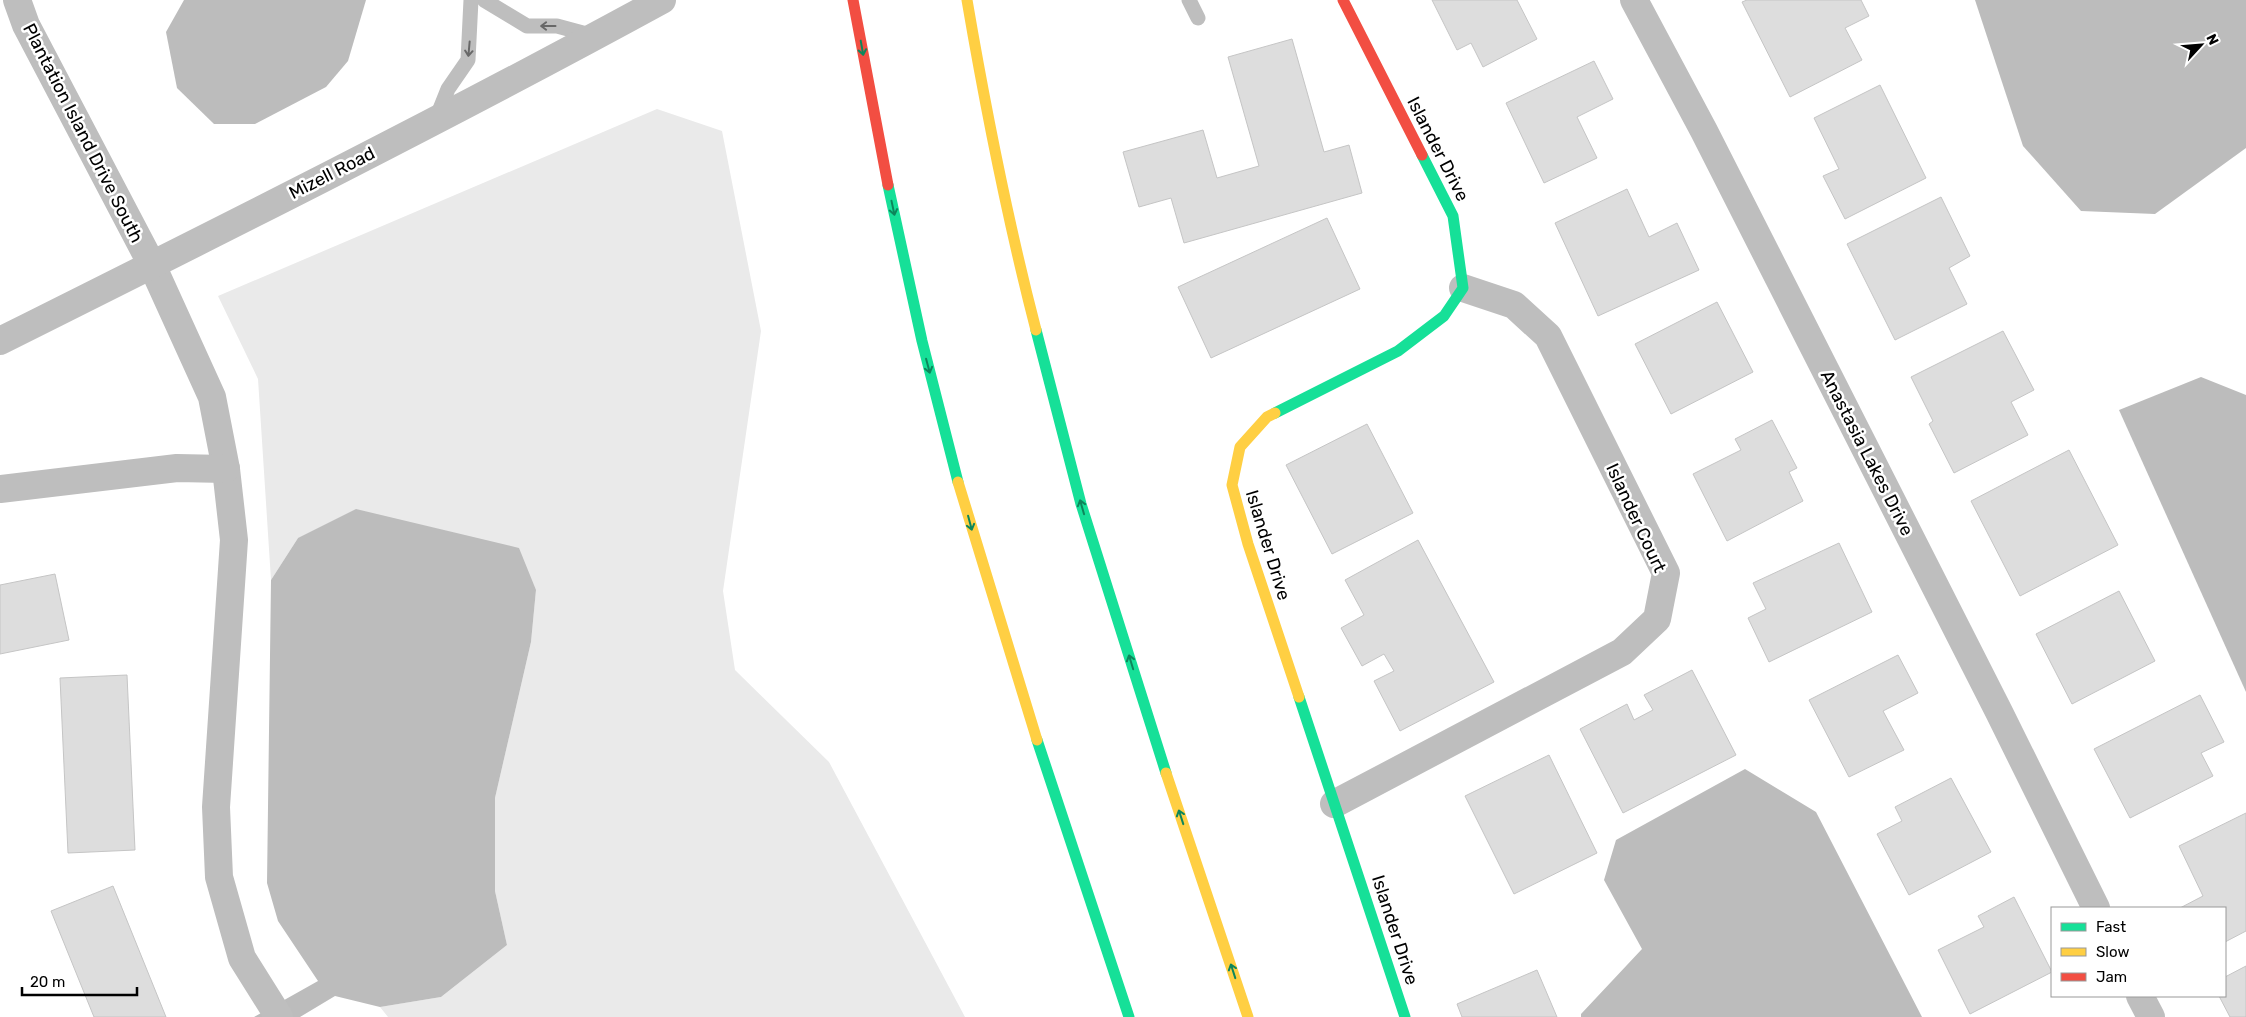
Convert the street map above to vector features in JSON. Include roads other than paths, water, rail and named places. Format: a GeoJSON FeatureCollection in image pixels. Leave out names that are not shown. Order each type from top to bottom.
{"type":"FeatureCollection","features":[{"type":"Feature","properties":{"kind":"main road"},"geometry":{"type":"LineString","coordinates":[[853,0],[878,138],[920,338],[974,541],[1041,756],[1128,1017]]}},
{"type":"Feature","properties":{"kind":"main road"},"geometry":{"type":"LineString","coordinates":[[967,0],[1024,284],[1081,504],[1150,724],[1248,1017]]}},
{"type":"Feature","properties":{"kind":"main road","name":"Islander Drive"},"geometry":{"type":"LineString","coordinates":[[1343,0],[1453,216],[1463,288],[1444,316],[1398,351],[1267,417],[1240,447],[1232,485],[1248,544],[1405,1017]]}},
{"type":"Feature","properties":{"kind":"street","name":"Plantation Island Drive South"},"geometry":{"type":"LineString","coordinates":[[16,0],[26,25],[152,265],[212,397],[226,469],[234,540],[216,807],[219,876],[242,958],[275,1012]]}},
{"type":"Feature","properties":{"kind":"street","name":"Mizell Road"},"geometry":{"type":"LineString","coordinates":[[0,341],[436,119],[662,0]]}},
{"type":"Feature","properties":{"kind":"street","name":"Anastasia Lakes Drive"},"geometry":{"type":"LineString","coordinates":[[1634,0],[1704,131],[1999,712],[2096,907]]}},
{"type":"Feature","properties":{"kind":"street","name":"Islander Court"},"geometry":{"type":"LineString","coordinates":[[1334,804],[1622,652],[1657,619],[1666,573],[1548,336],[1514,305],[1463,288]]}},
{"type":"Feature","properties":{"kind":"street"},"geometry":{"type":"LineString","coordinates":[[0,489],[178,468],[226,469]]}},
{"type":"Feature","properties":{"kind":"street"},"geometry":{"type":"LineString","coordinates":[[2141,997],[2151,1017]]}},
{"type":"Feature","properties":{"kind":"lane"},"geometry":{"type":"LineString","coordinates":[[436,119],[448,89],[468,60],[471,0]]}},
{"type":"Feature","properties":{"kind":"lane"},"geometry":{"type":"LineString","coordinates":[[484,0],[527,26],[557,26],[596,36]]}},
{"type":"Feature","properties":{"kind":"lane"},"geometry":{"type":"LineString","coordinates":[[1189,0],[1198,18]]}}]}
